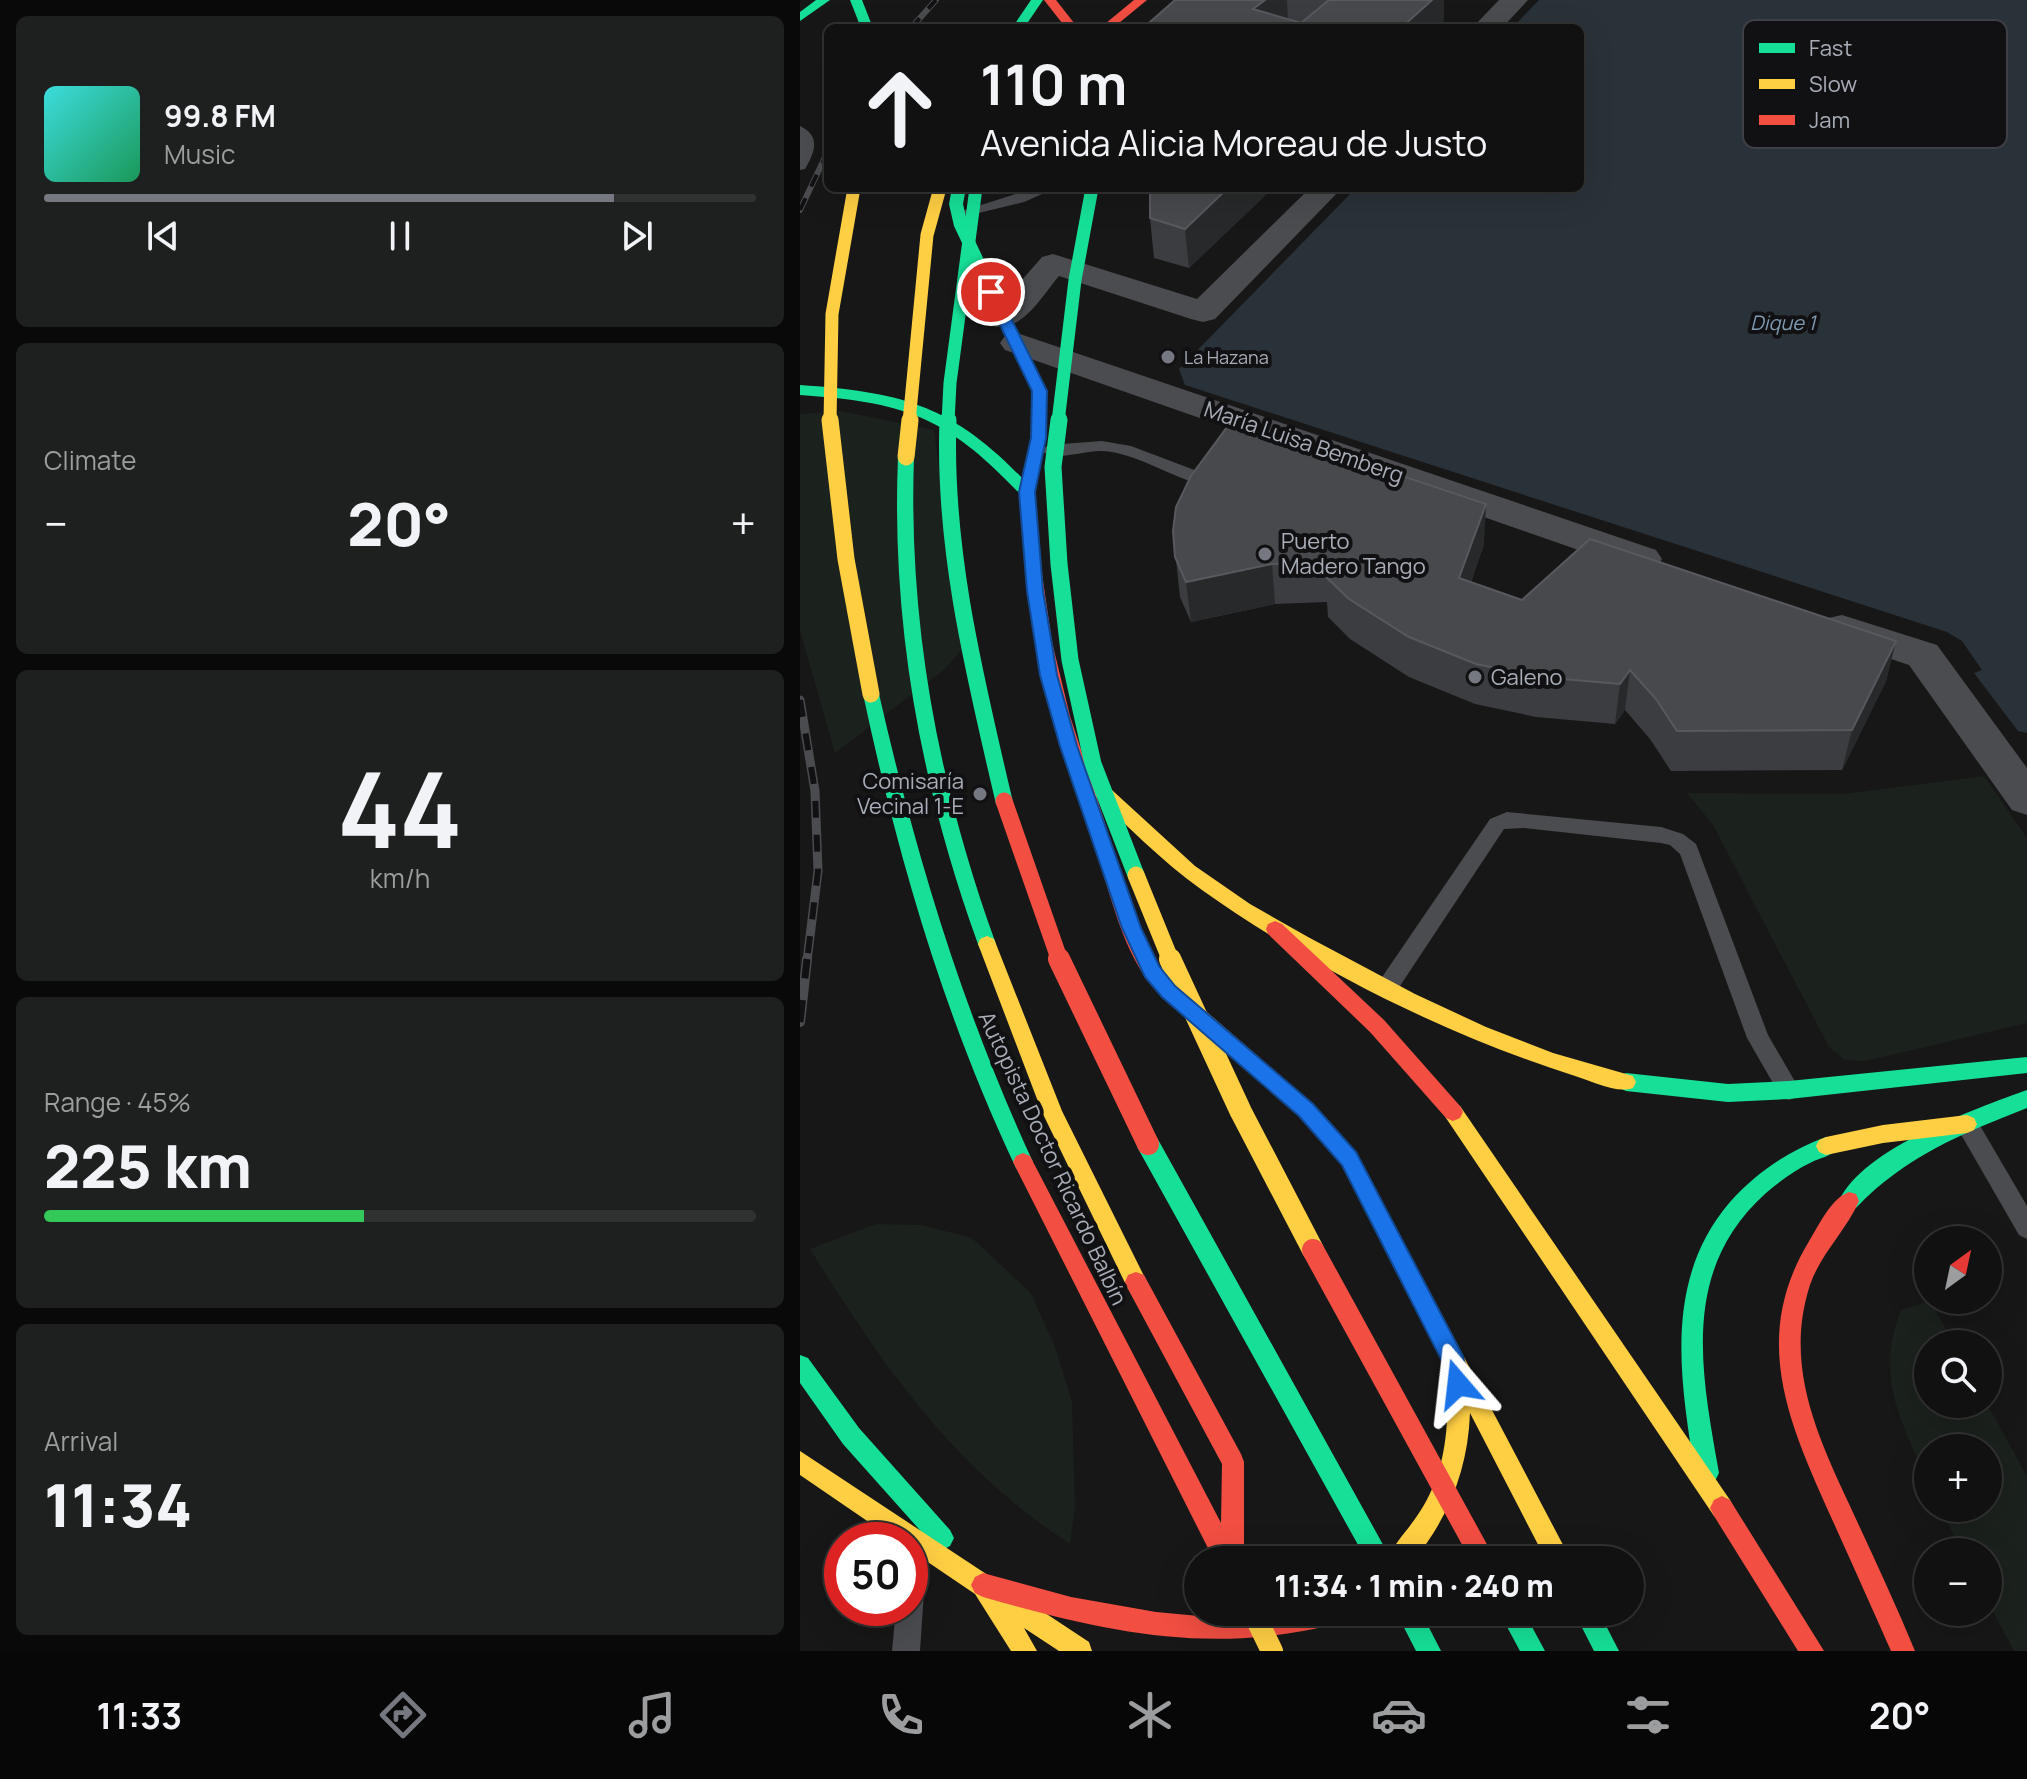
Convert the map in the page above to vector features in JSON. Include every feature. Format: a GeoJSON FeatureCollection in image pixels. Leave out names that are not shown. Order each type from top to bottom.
{"type":"FeatureCollection","features":[{"type":"Feature","properties":{"kind":"main road"},"geometry":{"type":"LineString","coordinates":[[800,17],[824,0]]}},
{"type":"Feature","properties":{"kind":"main road"},"geometry":{"type":"LineString","coordinates":[[856,0],[865,24]]}},
{"type":"Feature","properties":{"kind":"main road"},"geometry":{"type":"LineString","coordinates":[[1021,24],[1037,0]]}},
{"type":"Feature","properties":{"kind":"main road"},"geometry":{"type":"LineString","coordinates":[[1050,0],[1069,24]]}},
{"type":"Feature","properties":{"kind":"main road"},"geometry":{"type":"LineString","coordinates":[[1111,24],[1141,0]]}},
{"type":"Feature","properties":{"kind":"main road","name":"Autopista Doctor Ricardo Balbín"},"geometry":{"type":"LineString","coordinates":[[853,192],[830,332],[833,443],[851,596],[897,817],[929,933],[990,1092],[1041,1199],[1223,1546]]}},
{"type":"Feature","properties":{"kind":"main road"},"geometry":{"type":"LineString","coordinates":[[939,192],[927,235],[906,457],[904,542],[919,684],[937,779],[960,874],[1052,1112],[1122,1255],[1233,1462],[1230,1546]]}},
{"type":"Feature","properties":{"kind":"main road"},"geometry":{"type":"LineString","coordinates":[[959,192],[961,226],[1039,391],[1041,415],[1027,492],[1041,637],[1049,675],[1078,770],[1131,928],[1152,971],[1169,991],[1335,1139],[1356,1169],[1552,1546]]}},
{"type":"Feature","properties":{"kind":"main road"},"geometry":{"type":"LineString","coordinates":[[975,192],[950,383],[947,456],[953,533],[970,657],[1001,792],[1053,946],[1131,1113],[1371,1546]]}},
{"type":"Feature","properties":{"kind":"main road"},"geometry":{"type":"LineString","coordinates":[[1091,192],[1075,280],[1053,467],[1059,564],[1070,660],[1093,764],[1153,920],[1258,1149],[1475,1546]]}},
{"type":"Feature","properties":{"kind":"main road"},"geometry":{"type":"LineString","coordinates":[[800,390],[859,392],[918,406],[953,420],[994,453],[1027,492]]}},
{"type":"Feature","properties":{"kind":"main road"},"geometry":{"type":"LineString","coordinates":[[1078,770],[1189,871],[1275,929],[1386,989],[1515,1047],[1598,1077],[1695,1092],[1789,1090],[2027,1065]]}},
{"type":"Feature","properties":{"kind":"main road"},"geometry":{"type":"LineString","coordinates":[[1275,929],[1401,1051],[1476,1145],[1709,1487],[1812,1651]]}},
{"type":"Feature","properties":{"kind":"main road"},"geometry":{"type":"LineString","coordinates":[[1903,1651],[1818,1463],[1798,1409],[1788,1364],[1790,1322],[1811,1255],[1834,1215],[1850,1196],[1899,1157],[2027,1099]]}},
{"type":"Feature","properties":{"kind":"main road"},"geometry":{"type":"LineString","coordinates":[[1709,1487],[1689,1360],[1691,1314],[1698,1272],[1713,1239],[1737,1206],[1757,1187],[1797,1159],[1832,1144],[1967,1124]]}},
{"type":"Feature","properties":{"kind":"main road"},"geometry":{"type":"LineString","coordinates":[[1410,1546],[1439,1509],[1453,1470],[1460,1437],[1461,1405],[1455,1363]]}},
{"type":"Feature","properties":{"kind":"main road"},"geometry":{"type":"LineString","coordinates":[[800,1365],[851,1436],[983,1585],[1025,1651]]}},
{"type":"Feature","properties":{"kind":"main road"},"geometry":{"type":"LineString","coordinates":[[800,1462],[890,1522]]}},
{"type":"Feature","properties":{"kind":"main road"},"geometry":{"type":"LineString","coordinates":[[928,1548],[1080,1651]]}},
{"type":"Feature","properties":{"kind":"main road"},"geometry":{"type":"LineString","coordinates":[[983,1585],[1087,1617],[1173,1638],[1213,1640],[1261,1636],[1298,1626]]}},
{"type":"Feature","properties":{"kind":"main road"},"geometry":{"type":"LineString","coordinates":[[1260,1626],[1272,1651]]}},
{"type":"Feature","properties":{"kind":"main road"},"geometry":{"type":"LineString","coordinates":[[1416,1626],[1429,1651]]}},
{"type":"Feature","properties":{"kind":"main road"},"geometry":{"type":"LineString","coordinates":[[1519,1626],[1533,1651]]}},
{"type":"Feature","properties":{"kind":"main road"},"geometry":{"type":"LineString","coordinates":[[1594,1626],[1607,1651]]}},
{"type":"Feature","properties":{"kind":"street"},"geometry":{"type":"LineString","coordinates":[[1490,24],[1514,0]]}},
{"type":"Feature","properties":{"kind":"street"},"geometry":{"type":"LineString","coordinates":[[1010,331],[1053,264],[1203,312],[1323,192]]}},
{"type":"Feature","properties":{"kind":"street","name":"María Luisa Bemberg"},"geometry":{"type":"LineString","coordinates":[[1010,331],[1681,572]]}},
{"type":"Feature","properties":{"kind":"street"},"geometry":{"type":"LineString","coordinates":[[1817,619],[1923,655],[2027,799]]}},
{"type":"Feature","properties":{"kind":"lane"},"geometry":{"type":"LineString","coordinates":[[800,130],[808,140],[808,150],[800,166]]}},
{"type":"Feature","properties":{"kind":"lane"},"geometry":{"type":"LineString","coordinates":[[958,213],[1004,204],[1038,192]]}},
{"type":"Feature","properties":{"kind":"lane"},"geometry":{"type":"LineString","coordinates":[[1035,451],[1102,446],[1125,450],[1199,478]]}},
{"type":"Feature","properties":{"kind":"lane"},"geometry":{"type":"LineString","coordinates":[[1386,989],[1497,824],[1507,820],[1523,820],[1661,835],[1676,839],[1689,850],[1758,1038],[1789,1090]]}},
{"type":"Feature","properties":{"kind":"lane"},"geometry":{"type":"LineString","coordinates":[[1967,1124],[2027,1228]]}},
{"type":"Feature","properties":{"kind":"lane"},"geometry":{"type":"LineString","coordinates":[[906,1651],[908,1626]]}},
{"type":"Feature","properties":{"kind":"shaded area"},"geometry":{"type":"Polygon","coordinates":[[[841,411],[934,430],[963,648],[945,669],[835,753],[800,630],[800,414],[841,411]]]}},
{"type":"Feature","properties":{"kind":"shaded area"},"geometry":{"type":"Polygon","coordinates":[[[1984,776],[2027,838],[2027,1023],[1866,1061],[1845,1060],[1829,1047],[1713,825],[1687,793],[1843,794],[1984,776]]]}},
{"type":"Feature","properties":{"kind":"shaded area"},"geometry":{"type":"Polygon","coordinates":[[[876,1224],[922,1225],[972,1238],[1031,1293],[1055,1347],[1072,1402],[1075,1506],[1070,1544],[990,1482],[923,1412],[865,1334],[810,1249],[876,1224]]]}},
{"type":"Feature","properties":{"kind":"shaded area"},"geometry":{"type":"Polygon","coordinates":[[[1914,1306],[1914,1314],[1937,1314],[1946,1330],[1914,1330],[1914,1418],[1995,1418],[2027,1476],[2027,1651],[2014,1651],[2001,1626],[2002,1538],[1955,1538],[1947,1522],[2002,1522],[2002,1434],[1914,1434],[1914,1451],[1900,1418],[1891,1377],[1890,1356],[1901,1310],[1914,1306]]]}},
{"type":"Feature","properties":{"kind":"water","name":"Dique 1"},"geometry":{"type":"Polygon","coordinates":[[[1539,0],[2027,0],[2027,733],[2018,731],[1974,673],[1982,670],[1962,641],[1947,632],[1185,385],[1179,369],[1352,192],[1584,192],[1584,24],[1516,24],[1539,0]]]}},
{"type":"Feature","properties":{"kind":"building"},"geometry":{"type":"Polygon","coordinates":[[[1175,0],[1265,0],[1253,9],[1301,23],[1329,0],[1432,0],[1405,24],[1150,22],[1175,0]]]}},
{"type":"Feature","properties":{"kind":"building"},"geometry":{"type":"Polygon","coordinates":[[[1150,192],[1224,192],[1185,229],[1150,218],[1150,192]]]}},
{"type":"Feature","properties":{"kind":"building"},"geometry":{"type":"Polygon","coordinates":[[[1233,419],[1486,504],[1459,578],[1522,600],[1590,539],[1896,641],[1852,730],[1677,731],[1656,699],[1630,670],[1620,684],[1539,677],[1476,664],[1409,637],[1349,599],[1326,577],[1340,561],[1272,564],[1186,582],[1175,557],[1173,531],[1176,507],[1191,476],[1233,419]]]}},
{"type":"Feature","properties":{"kind":"railway"},"geometry":{"type":"LineString","coordinates":[[915,24],[936,0]]}},
{"type":"Feature","properties":{"kind":"railway"},"geometry":{"type":"LineString","coordinates":[[800,210],[824,159]]}},
{"type":"Feature","properties":{"kind":"railway"},"geometry":{"type":"LineString","coordinates":[[800,700],[815,791],[818,871],[807,961]]}},
{"type":"Feature","properties":{"kind":"railway"},"geometry":{"type":"LineString","coordinates":[[800,1022],[807,959]]}},
{"type":"Feature","properties":{"kind":"traffic: fast"},"geometry":{"type":"LineString","coordinates":[[800,17],[824,0]]}},
{"type":"Feature","properties":{"kind":"traffic: fast"},"geometry":{"type":"LineString","coordinates":[[856,0],[865,24]]}},
{"type":"Feature","properties":{"kind":"traffic: fast"},"geometry":{"type":"LineString","coordinates":[[1021,24],[1037,0]]}},
{"type":"Feature","properties":{"kind":"traffic: fast"},"geometry":{"type":"LineString","coordinates":[[958,192],[956,204],[961,226],[1039,391],[1038,438],[1027,492],[1033,567]]}},
{"type":"Feature","properties":{"kind":"traffic: fast"},"geometry":{"type":"LineString","coordinates":[[975,192],[950,383],[947,456],[953,533],[970,657],[1004,801]]}},
{"type":"Feature","properties":{"kind":"traffic: fast"},"geometry":{"type":"LineString","coordinates":[[1091,192],[1075,280],[1053,467],[1059,564],[1070,660],[1093,764],[1136,875]]}},
{"type":"Feature","properties":{"kind":"traffic: fast"},"geometry":{"type":"LineString","coordinates":[[800,390],[871,397],[927,412],[975,442],[1027,492]]}},
{"type":"Feature","properties":{"kind":"traffic: fast"},"geometry":{"type":"LineString","coordinates":[[906,457],[904,543],[920,696],[954,847],[987,944]]}},
{"type":"Feature","properties":{"kind":"traffic: fast"},"geometry":{"type":"LineString","coordinates":[[871,694],[899,815],[932,933],[973,1049],[1023,1162]]}},
{"type":"Feature","properties":{"kind":"traffic: fast"},"geometry":{"type":"LineString","coordinates":[[1626,1082],[1728,1093],[1789,1090],[2027,1065]]}},
{"type":"Feature","properties":{"kind":"traffic: fast"},"geometry":{"type":"LineString","coordinates":[[1849,1201],[1887,1165],[1908,1151],[1954,1128],[2027,1099]]}},
{"type":"Feature","properties":{"kind":"traffic: fast"},"geometry":{"type":"LineString","coordinates":[[1148,1144],[1371,1546]]}},
{"type":"Feature","properties":{"kind":"traffic: fast"},"geometry":{"type":"LineString","coordinates":[[1707,1473],[1691,1362],[1691,1326],[1696,1291],[1706,1258],[1723,1226],[1757,1188],[1775,1173],[1826,1146]]}},
{"type":"Feature","properties":{"kind":"traffic: fast"},"geometry":{"type":"LineString","coordinates":[[800,1365],[851,1436],[942,1538]]}},
{"type":"Feature","properties":{"kind":"traffic: fast"},"geometry":{"type":"LineString","coordinates":[[1416,1626],[1429,1651]]}},
{"type":"Feature","properties":{"kind":"traffic: fast"},"geometry":{"type":"LineString","coordinates":[[1519,1626],[1533,1651]]}},
{"type":"Feature","properties":{"kind":"traffic: fast"},"geometry":{"type":"LineString","coordinates":[[1594,1626],[1607,1651]]}},
{"type":"Feature","properties":{"kind":"traffic: slow"},"geometry":{"type":"LineString","coordinates":[[853,192],[830,332],[830,423],[839,514],[871,694]]}},
{"type":"Feature","properties":{"kind":"traffic: slow"},"geometry":{"type":"LineString","coordinates":[[906,457],[927,235],[939,192]]}},
{"type":"Feature","properties":{"kind":"traffic: slow"},"geometry":{"type":"LineString","coordinates":[[1095,785],[1189,871],[1301,943],[1408,1000],[1479,1032],[1551,1060],[1626,1082]]}},
{"type":"Feature","properties":{"kind":"traffic: slow"},"geometry":{"type":"LineString","coordinates":[[1136,875],[1218,1066],[1313,1250]]}},
{"type":"Feature","properties":{"kind":"traffic: slow"},"geometry":{"type":"LineString","coordinates":[[987,944],[1052,1112],[1136,1282]]}},
{"type":"Feature","properties":{"kind":"traffic: slow"},"geometry":{"type":"LineString","coordinates":[[1201,1019],[1306,1110],[1349,1158],[1552,1546]]}},
{"type":"Feature","properties":{"kind":"traffic: slow"},"geometry":{"type":"LineString","coordinates":[[1453,1112],[1722,1508]]}},
{"type":"Feature","properties":{"kind":"traffic: slow"},"geometry":{"type":"LineString","coordinates":[[1826,1146],[1883,1134],[1967,1124]]}},
{"type":"Feature","properties":{"kind":"traffic: slow"},"geometry":{"type":"LineString","coordinates":[[1410,1546],[1430,1518],[1449,1477],[1458,1432],[1458,1380]]}},
{"type":"Feature","properties":{"kind":"traffic: slow"},"geometry":{"type":"LineString","coordinates":[[800,1462],[1080,1651]]}},
{"type":"Feature","properties":{"kind":"traffic: slow"},"geometry":{"type":"LineString","coordinates":[[983,1585],[1025,1651]]}},
{"type":"Feature","properties":{"kind":"traffic: slow"},"geometry":{"type":"LineString","coordinates":[[1260,1626],[1272,1651]]}},
{"type":"Feature","properties":{"kind":"traffic: jam"},"geometry":{"type":"LineString","coordinates":[[1050,0],[1069,24]]}},
{"type":"Feature","properties":{"kind":"traffic: jam"},"geometry":{"type":"LineString","coordinates":[[1111,24],[1141,0]]}},
{"type":"Feature","properties":{"kind":"traffic: jam"},"geometry":{"type":"LineString","coordinates":[[1033,567],[1043,642],[1061,716],[1126,918],[1153,973],[1201,1019]]}},
{"type":"Feature","properties":{"kind":"traffic: jam"},"geometry":{"type":"LineString","coordinates":[[1004,801],[1053,946],[1148,1144]]}},
{"type":"Feature","properties":{"kind":"traffic: jam"},"geometry":{"type":"LineString","coordinates":[[1275,929],[1377,1026],[1453,1112]]}},
{"type":"Feature","properties":{"kind":"traffic: jam"},"geometry":{"type":"LineString","coordinates":[[1023,1162],[1220,1546]]}},
{"type":"Feature","properties":{"kind":"traffic: jam"},"geometry":{"type":"LineString","coordinates":[[1849,1201],[1828,1228],[1800,1284],[1792,1312],[1790,1371],[1806,1435],[1903,1651]]}},
{"type":"Feature","properties":{"kind":"traffic: jam"},"geometry":{"type":"LineString","coordinates":[[1313,1250],[1475,1546]]}},
{"type":"Feature","properties":{"kind":"traffic: jam"},"geometry":{"type":"LineString","coordinates":[[1136,1282],[1233,1462],[1232,1546]]}},
{"type":"Feature","properties":{"kind":"traffic: jam"},"geometry":{"type":"LineString","coordinates":[[1722,1508],[1812,1651]]}},
{"type":"Feature","properties":{"kind":"traffic: jam"},"geometry":{"type":"LineString","coordinates":[[983,1585],[1114,1618],[1199,1628],[1251,1626]]}},
{"type":"Feature","properties":{"kind":"place","name":"La Hazana"},"geometry":{"type":"Point","coordinates":[1168,357]}},
{"type":"Feature","properties":{"kind":"place","name":"Puerto Madero Tango"},"geometry":{"type":"Point","coordinates":[1265,554]}},
{"type":"Feature","properties":{"kind":"place","name":"Galeno"},"geometry":{"type":"Point","coordinates":[1475,677]}},
{"type":"Feature","properties":{"kind":"place","name":"Comisaría Vecinal 1-E"},"geometry":{"type":"Point","coordinates":[980,794]}},
{"type":"Feature","properties":{"kind":"route"},"geometry":{"type":"LineString","coordinates":[[991,292],[1039,391],[1041,415],[1027,492],[1035,591],[1049,675],[1069,746],[1131,928],[1152,971],[1169,991],[1306,1110],[1349,1158],[1455,1363],[1458,1384]]}}]}
